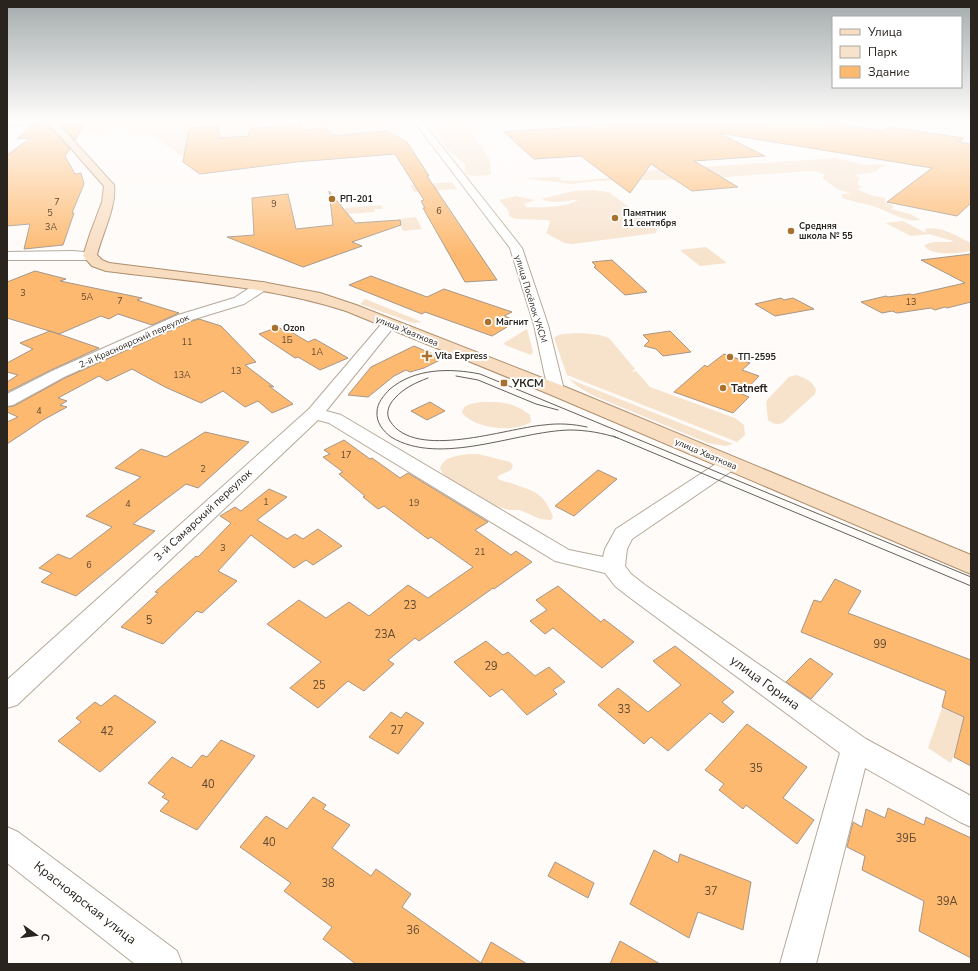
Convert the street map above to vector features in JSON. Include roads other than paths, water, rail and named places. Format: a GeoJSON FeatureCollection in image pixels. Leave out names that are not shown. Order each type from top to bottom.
{"type":"FeatureCollection","features":[{"type":"Feature","properties":{"kind":"main road"},"geometry":{"type":"LineString","coordinates":[[90,256],[108,202],[110,190],[109,185],[91,165]]}},
{"type":"Feature","properties":{"kind":"main road","name":"улица Хваткова"},"geometry":{"type":"LineString","coordinates":[[90,256],[97,263],[106,267],[262,286],[320,298],[351,308],[556,390],[971,566]]}},
{"type":"Feature","properties":{"kind":"street","name":"улица Посёлок УКСМ"},"geometry":{"type":"LineString","coordinates":[[452,165],[516,248],[541,325],[556,390]]}},
{"type":"Feature","properties":{"kind":"street"},"geometry":{"type":"LineString","coordinates":[[7,256],[90,256]]}},
{"type":"Feature","properties":{"kind":"street","name":"2-й Красноярский переулок"},"geometry":{"type":"LineString","coordinates":[[7,401],[58,374],[183,318],[239,301],[262,286]]}},
{"type":"Feature","properties":{"kind":"street","name":"3-й Самарский переулок"},"geometry":{"type":"LineString","coordinates":[[7,697],[315,413],[389,324]]}},
{"type":"Feature","properties":{"kind":"street"},"geometry":{"type":"LineString","coordinates":[[315,413],[335,419],[563,556],[613,566],[616,549],[624,534],[729,464]]}},
{"type":"Feature","properties":{"kind":"street","name":"улица Горина"},"geometry":{"type":"LineString","coordinates":[[613,566],[623,580],[637,591],[856,748],[971,812]]}},
{"type":"Feature","properties":{"kind":"street"},"geometry":{"type":"LineString","coordinates":[[798,964],[856,748]]}},
{"type":"Feature","properties":{"kind":"street","name":"Красноярская улица"},"geometry":{"type":"LineString","coordinates":[[7,843],[164,964]]}},
{"type":"Feature","properties":{"kind":"tram line"},"geometry":{"type":"LineString","coordinates":[[617,438],[594,432],[570,430],[549,432],[479,445],[432,449],[411,445],[391,437],[385,432],[379,423],[377,409],[381,399],[390,389],[410,377],[433,371],[457,371],[480,374],[971,577]]}},
{"type":"Feature","properties":{"kind":"tram line"},"geometry":{"type":"LineString","coordinates":[[456,376],[478,380],[536,404],[558,410]]}},
{"type":"Feature","properties":{"kind":"tram line"},"geometry":{"type":"LineString","coordinates":[[428,378],[402,391],[391,403],[388,409],[390,421],[402,433],[419,439],[440,441],[462,439],[550,424],[566,424],[587,427]]}},
{"type":"Feature","properties":{"kind":"tram line"},"geometry":{"type":"LineString","coordinates":[[613,436],[617,438]]}},
{"type":"Feature","properties":{"kind":"tram line"},"geometry":{"type":"LineString","coordinates":[[617,438],[971,586]]}},
{"type":"Feature","properties":{"kind":"place","name":"РП-201"},"geometry":{"type":"Point","coordinates":[332,199]}},
{"type":"Feature","properties":{"kind":"place","name":"Памятник 11 сентября"},"geometry":{"type":"Point","coordinates":[615,218]}},
{"type":"Feature","properties":{"kind":"place","name":"Средняя школа № 55"},"geometry":{"type":"Point","coordinates":[791,231]}},
{"type":"Feature","properties":{"kind":"place","name":"Магнит"},"geometry":{"type":"Point","coordinates":[488,322]}},
{"type":"Feature","properties":{"kind":"place","name":"Ozon"},"geometry":{"type":"Point","coordinates":[275,328]}},
{"type":"Feature","properties":{"kind":"place","name":"Vita Express"},"geometry":{"type":"Point","coordinates":[427,356]}},
{"type":"Feature","properties":{"kind":"place","name":"ТП-2595"},"geometry":{"type":"Point","coordinates":[730,357]}},
{"type":"Feature","properties":{"kind":"place","name":"УКСМ"},"geometry":{"type":"Point","coordinates":[504,383]}},
{"type":"Feature","properties":{"kind":"place","name":"Tatneft"},"geometry":{"type":"Point","coordinates":[723,388]}}]}
